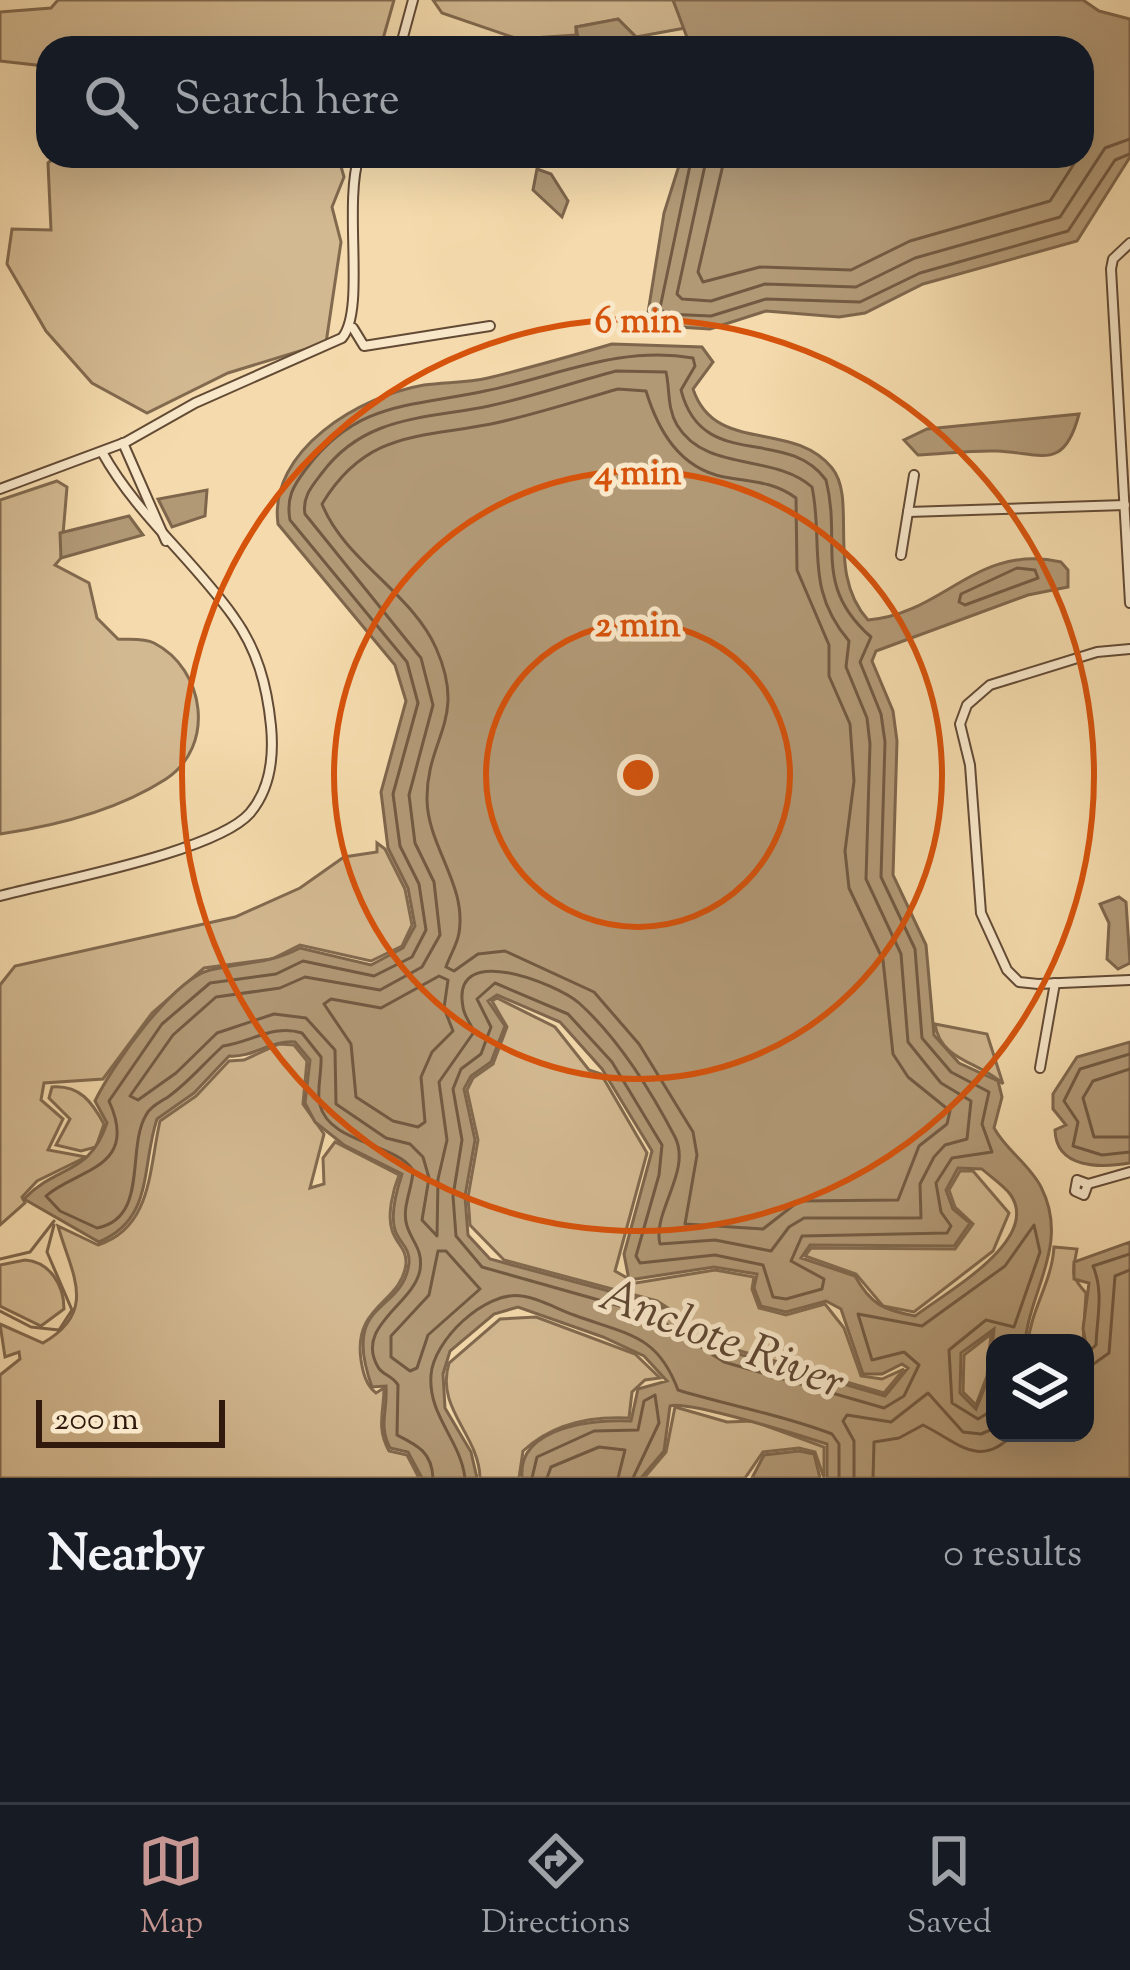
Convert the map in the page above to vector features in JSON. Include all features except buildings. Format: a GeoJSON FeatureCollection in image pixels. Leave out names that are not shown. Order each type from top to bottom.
{"type":"FeatureCollection","features":[{"type":"Feature","properties":{"kind":"street"},"geometry":{"type":"LineString","coordinates":[[403,36],[413,0]]}},
{"type":"Feature","properties":{"kind":"street"},"geometry":{"type":"LineString","coordinates":[[357,168],[350,235],[352,326],[364,346],[490,326]]}},
{"type":"Feature","properties":{"kind":"street"},"geometry":{"type":"LineString","coordinates":[[1130,243],[1113,259],[1111,269],[1130,603]]}},
{"type":"Feature","properties":{"kind":"street"},"geometry":{"type":"LineString","coordinates":[[0,489],[123,443],[195,403],[331,346],[352,326]]}},
{"type":"Feature","properties":{"kind":"street"},"geometry":{"type":"LineString","coordinates":[[123,443],[166,542]]}},
{"type":"Feature","properties":{"kind":"street"},"geometry":{"type":"LineString","coordinates":[[0,896],[206,841],[250,813],[264,789],[273,746],[268,690],[254,651],[222,602],[123,490],[102,452]]}},
{"type":"Feature","properties":{"kind":"street"},"geometry":{"type":"LineString","coordinates":[[901,555],[914,475]]}},
{"type":"Feature","properties":{"kind":"street"},"geometry":{"type":"LineString","coordinates":[[908,512],[1125,505]]}},
{"type":"Feature","properties":{"kind":"street"},"geometry":{"type":"LineString","coordinates":[[1130,649],[1097,652],[990,685],[962,713],[987,934],[1019,982],[1130,980]]}},
{"type":"Feature","properties":{"kind":"street"},"geometry":{"type":"LineString","coordinates":[[1040,1067],[1055,982]]}},
{"type":"Feature","properties":{"kind":"street"},"geometry":{"type":"LineString","coordinates":[[1088,1184],[1130,1172]]}},
{"type":"Feature","properties":{"kind":"shaded area"},"geometry":{"type":"Polygon","coordinates":[[[58,0],[394,0],[384,36],[36,36],[36,65],[0,61],[0,12],[51,8],[58,0]]]}},
{"type":"Feature","properties":{"kind":"shaded area"},"geometry":{"type":"Polygon","coordinates":[[[433,0],[673,0],[685,28],[635,36],[618,19],[576,27],[576,35],[509,36],[442,13],[433,0]]]}},
{"type":"Feature","properties":{"kind":"shaded area"},"geometry":{"type":"Polygon","coordinates":[[[48,168],[341,168],[344,177],[332,207],[341,242],[326,343],[228,373],[147,413],[92,383],[46,331],[7,264],[12,229],[51,230],[48,168]]]}},
{"type":"Feature","properties":{"kind":"shaded area"},"geometry":{"type":"Polygon","coordinates":[[[57,481],[67,487],[61,558],[55,565],[89,583],[97,618],[118,639],[150,641],[171,655],[193,689],[198,728],[182,765],[147,790],[86,815],[0,834],[0,500],[57,481]]]}},
{"type":"Feature","properties":{"kind":"shaded area"},"geometry":{"type":"Polygon","coordinates":[[[377,843],[385,849],[405,889],[412,925],[402,946],[371,961],[300,945],[272,959],[204,968],[152,1013],[103,1079],[44,1083],[41,1100],[63,1119],[48,1150],[86,1157],[37,1181],[22,1197],[25,1203],[0,1225],[0,985],[15,966],[235,917],[300,888],[344,857],[377,852],[377,843]]]}},
{"type":"Feature","properties":{"kind":"shaded area"},"geometry":{"type":"Polygon","coordinates":[[[497,998],[555,1027],[589,1070],[601,1074],[647,1153],[615,1271],[636,1283],[715,1270],[754,1277],[752,1289],[759,1308],[786,1315],[825,1304],[844,1328],[861,1376],[882,1379],[904,1369],[884,1393],[730,1348],[657,1301],[504,1260],[470,1225],[468,1197],[478,1140],[467,1090],[473,1078],[493,1064],[507,1027],[492,1001],[497,998]]]}},
{"type":"Feature","properties":{"kind":"shaded area"},"geometry":{"type":"Polygon","coordinates":[[[935,1024],[987,1034],[1003,1084],[945,1046],[935,1024]]]}},
{"type":"Feature","properties":{"kind":"shaded area"},"geometry":{"type":"Polygon","coordinates":[[[279,1044],[294,1045],[307,1061],[303,1104],[324,1134],[310,1188],[324,1184],[323,1158],[335,1142],[399,1175],[391,1224],[406,1264],[396,1288],[364,1327],[361,1360],[373,1390],[384,1388],[385,1443],[389,1451],[407,1455],[419,1478],[0,1478],[0,1375],[20,1359],[19,1352],[5,1357],[0,1324],[43,1343],[71,1318],[76,1304],[74,1275],[58,1226],[98,1245],[116,1237],[129,1225],[145,1195],[160,1121],[196,1096],[229,1061],[244,1060],[279,1044]]]}},
{"type":"Feature","properties":{"kind":"shaded area"},"geometry":{"type":"Polygon","coordinates":[[[52,1087],[78,1092],[95,1109],[104,1124],[96,1147],[81,1151],[56,1145],[70,1119],[49,1098],[52,1087]]]}},
{"type":"Feature","properties":{"kind":"shaded area"},"geometry":{"type":"Polygon","coordinates":[[[960,1171],[973,1171],[1009,1213],[993,1251],[914,1312],[883,1306],[856,1274],[805,1256],[811,1248],[955,1249],[973,1224],[955,1207],[949,1190],[960,1171]]]}},
{"type":"Feature","properties":{"kind":"shaded area"},"geometry":{"type":"Polygon","coordinates":[[[1054,1247],[1077,1249],[1074,1272],[1086,1293],[1084,1334],[1030,1334],[1054,1247]]]}},
{"type":"Feature","properties":{"kind":"shaded area"},"geometry":{"type":"Polygon","coordinates":[[[25,1260],[48,1270],[61,1292],[64,1309],[41,1326],[0,1306],[0,1265],[25,1260]]]}},
{"type":"Feature","properties":{"kind":"shaded area"},"geometry":{"type":"Polygon","coordinates":[[[536,1317],[635,1354],[660,1378],[645,1380],[632,1392],[629,1418],[587,1420],[560,1428],[523,1451],[519,1478],[480,1478],[473,1448],[448,1394],[449,1363],[500,1319],[536,1317]]]}},
{"type":"Feature","properties":{"kind":"shaded area"},"geometry":{"type":"Polygon","coordinates":[[[986,1338],[986,1379],[976,1405],[963,1392],[964,1355],[986,1338]]]}},
{"type":"Feature","properties":{"kind":"shaded area"},"geometry":{"type":"Polygon","coordinates":[[[675,1407],[727,1422],[753,1421],[824,1447],[824,1478],[815,1452],[799,1448],[763,1452],[745,1478],[644,1478],[666,1452],[675,1407]]]}},
{"type":"Feature","properties":{"kind":"water"},"geometry":{"type":"Polygon","coordinates":[[[673,0],[1083,0],[1099,11],[1130,19],[1130,157],[1077,241],[923,284],[865,313],[839,317],[766,311],[710,329],[646,325],[664,213],[678,168],[1094,168],[1094,36],[686,36],[673,0]]]}},
{"type":"Feature","properties":{"kind":"water"},"geometry":{"type":"Polygon","coordinates":[[[618,19],[635,36],[578,36],[576,27],[618,19]]]}},
{"type":"Feature","properties":{"kind":"water"},"geometry":{"type":"Polygon","coordinates":[[[537,169],[551,174],[568,201],[562,217],[533,190],[537,169]]]}},
{"type":"Feature","properties":{"kind":"water"},"geometry":{"type":"Polygon","coordinates":[[[612,344],[702,347],[713,362],[693,389],[704,409],[736,430],[796,444],[832,468],[843,499],[848,581],[868,620],[918,606],[1006,562],[1061,562],[1068,570],[1068,587],[1028,595],[876,651],[872,661],[893,711],[897,741],[893,875],[926,945],[934,1035],[959,1063],[998,1081],[1002,1097],[994,1128],[1036,1179],[1049,1208],[1050,1247],[1026,1334],[993,1334],[994,1329],[961,1353],[960,1393],[976,1409],[986,1384],[986,1442],[1094,1442],[1094,1334],[1084,1334],[1083,1329],[1089,1283],[1074,1279],[1074,1262],[1130,1242],[1130,1478],[827,1478],[827,1444],[698,1408],[670,1406],[664,1451],[641,1478],[522,1478],[524,1461],[545,1437],[579,1424],[631,1421],[638,1389],[667,1381],[644,1356],[518,1307],[494,1314],[450,1351],[443,1374],[445,1408],[471,1452],[477,1478],[422,1478],[408,1452],[390,1448],[386,1440],[386,1386],[372,1387],[364,1358],[368,1322],[396,1292],[409,1263],[394,1224],[402,1174],[344,1145],[315,1122],[305,1103],[310,1060],[295,1042],[229,1056],[194,1093],[157,1119],[143,1190],[129,1220],[117,1232],[99,1242],[24,1199],[91,1152],[107,1123],[95,1101],[103,1086],[161,1007],[195,977],[300,948],[371,965],[403,948],[415,926],[408,888],[388,848],[381,792],[406,701],[395,665],[278,524],[279,497],[303,450],[347,414],[399,391],[488,378],[612,344]],[[497,995],[488,1001],[505,1026],[491,1062],[471,1076],[464,1089],[475,1140],[465,1196],[468,1235],[490,1259],[657,1304],[729,1351],[885,1396],[908,1368],[902,1364],[882,1374],[863,1374],[841,1309],[826,1301],[786,1312],[761,1306],[754,1288],[757,1274],[714,1267],[629,1280],[624,1254],[652,1151],[602,1069],[560,1022],[497,995]],[[958,1168],[946,1190],[953,1209],[970,1223],[954,1246],[810,1245],[801,1258],[855,1276],[879,1305],[915,1316],[986,1263],[1013,1229],[1017,1211],[1010,1194],[982,1169],[958,1168]]]}},
{"type":"Feature","properties":{"kind":"water"},"geometry":{"type":"Polygon","coordinates":[[[1079,414],[1066,445],[1049,455],[987,451],[918,455],[904,440],[927,429],[1079,414]]]}},
{"type":"Feature","properties":{"kind":"water"},"geometry":{"type":"Polygon","coordinates":[[[207,490],[205,516],[172,527],[158,499],[207,490]]]}},
{"type":"Feature","properties":{"kind":"water"},"geometry":{"type":"Polygon","coordinates":[[[129,516],[143,535],[61,558],[60,533],[129,516]]]}},
{"type":"Feature","properties":{"kind":"water"},"geometry":{"type":"Polygon","coordinates":[[[1119,897],[1126,902],[1130,963],[1118,969],[1107,959],[1109,923],[1100,904],[1119,897]]]}},
{"type":"Feature","properties":{"kind":"water"},"geometry":{"type":"Polygon","coordinates":[[[1130,1042],[1130,1163],[1094,1165],[1072,1159],[1057,1143],[1055,1130],[1066,1125],[1053,1109],[1053,1094],[1077,1057],[1130,1042]]]}},
{"type":"Feature","properties":{"kind":"water"},"geometry":{"type":"Polygon","coordinates":[[[814,1454],[820,1478],[752,1478],[764,1455],[814,1454]]]}},
{"type":"Feature","properties":{"kind":"waterway"},"geometry":{"type":"LineString","coordinates":[[0,1259],[30,1252],[54,1221]]}},
{"type":"Feature","properties":{"kind":"waterway"},"geometry":{"type":"LineString","coordinates":[[0,1311],[31,1327],[59,1330],[72,1310],[47,1252],[54,1225]]}},
{"type":"Feature","properties":{"kind":"water label","name":"Anclote River"},"geometry":{"type":"Point","coordinates":[723,1336]}}]}
